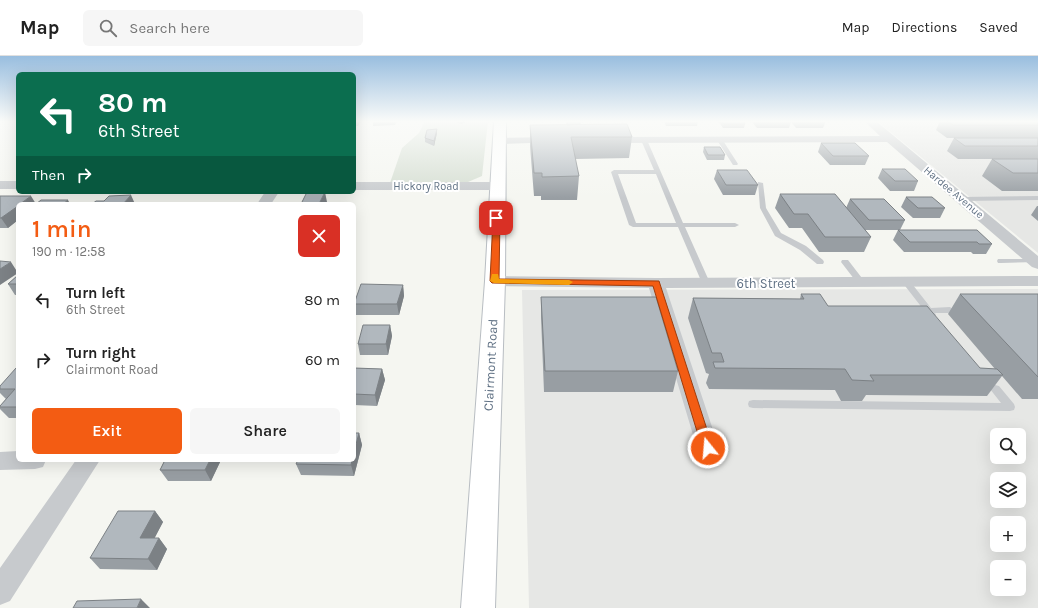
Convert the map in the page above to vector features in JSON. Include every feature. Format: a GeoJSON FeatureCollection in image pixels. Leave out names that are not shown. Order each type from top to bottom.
{"type":"FeatureCollection","features":[{"type":"Feature","properties":{"kind":"main road","name":"Clairmont Road"},"geometry":{"type":"LineString","coordinates":[[478,608],[499,147]]}},
{"type":"Feature","properties":{"kind":"street","name":"Hardee Avenue"},"geometry":{"type":"LineString","coordinates":[[900,147],[1036,262]]}},
{"type":"Feature","properties":{"kind":"street"},"geometry":{"type":"LineString","coordinates":[[0,185],[16,185]]}},
{"type":"Feature","properties":{"kind":"street","name":"Hickory Road"},"geometry":{"type":"LineString","coordinates":[[356,186],[497,186]]}},
{"type":"Feature","properties":{"kind":"street","name":"6th Street"},"geometry":{"type":"LineString","coordinates":[[494,281],[656,283],[1038,281]]}},
{"type":"Feature","properties":{"kind":"street"},"geometry":{"type":"LineString","coordinates":[[656,283],[708,448]]}},
{"type":"Feature","properties":{"kind":"street"},"geometry":{"type":"LineString","coordinates":[[0,461],[16,461]]}},
{"type":"Feature","properties":{"kind":"street"},"geometry":{"type":"LineString","coordinates":[[0,591],[88,462]]}},
{"type":"Feature","properties":{"kind":"lane"},"geometry":{"type":"LineString","coordinates":[[647,147],[706,283]]}},
{"type":"Feature","properties":{"kind":"lane"},"geometry":{"type":"LineString","coordinates":[[724,147],[735,164]]}},
{"type":"Feature","properties":{"kind":"lane"},"geometry":{"type":"LineString","coordinates":[[658,172],[614,172],[633,225],[735,224]]}},
{"type":"Feature","properties":{"kind":"lane"},"geometry":{"type":"LineString","coordinates":[[756,183],[761,193],[763,208],[778,234],[803,248],[820,262]]}},
{"type":"Feature","properties":{"kind":"lane"},"geometry":{"type":"LineString","coordinates":[[962,199],[1038,198]]}},
{"type":"Feature","properties":{"kind":"lane"},"geometry":{"type":"LineString","coordinates":[[1000,261],[1036,262]]}},
{"type":"Feature","properties":{"kind":"lane"},"geometry":{"type":"LineString","coordinates":[[845,262],[861,282]]}},
{"type":"Feature","properties":{"kind":"lane"},"geometry":{"type":"LineString","coordinates":[[906,282],[934,318]]}},
{"type":"Feature","properties":{"kind":"lane"},"geometry":{"type":"LineString","coordinates":[[912,312],[950,310]]}},
{"type":"Feature","properties":{"kind":"lane"},"geometry":{"type":"LineString","coordinates":[[753,404],[1010,407],[995,389]]}},
{"type":"Feature","properties":{"kind":"shaded area"},"geometry":{"type":"Polygon","coordinates":[[[403,147],[485,147],[482,176],[468,182],[390,183],[403,147]]]}},
{"type":"Feature","properties":{"kind":"shaded area"},"geometry":{"type":"Polygon","coordinates":[[[908,147],[1038,147],[1038,253],[908,147]]]}},
{"type":"Feature","properties":{"kind":"shaded area"},"geometry":{"type":"Polygon","coordinates":[[[1038,289],[1038,608],[529,608],[522,290],[1038,289]]]}},
{"type":"Feature","properties":{"kind":"building"},"geometry":{"type":"Polygon","coordinates":[[[532,147],[573,147],[579,176],[542,177],[542,173],[534,173],[532,147]]]}},
{"type":"Feature","properties":{"kind":"building"},"geometry":{"type":"Polygon","coordinates":[[[704,147],[720,147],[725,155],[708,155],[704,147]]]}},
{"type":"Feature","properties":{"kind":"building"},"geometry":{"type":"Polygon","coordinates":[[[824,147],[859,147],[869,156],[833,156],[824,147]]]}},
{"type":"Feature","properties":{"kind":"building"},"geometry":{"type":"Polygon","coordinates":[[[992,159],[1038,159],[1038,173],[1013,173],[992,159]]]}},
{"type":"Feature","properties":{"kind":"building"},"geometry":{"type":"Polygon","coordinates":[[[882,169],[905,169],[918,181],[895,181],[882,169]]]}},
{"type":"Feature","properties":{"kind":"building"},"geometry":{"type":"Polygon","coordinates":[[[717,170],[747,170],[758,185],[726,185],[717,170]]]}},
{"type":"Feature","properties":{"kind":"building"},"geometry":{"type":"Polygon","coordinates":[[[306,194],[324,194],[320,202],[302,202],[306,194]]]}},
{"type":"Feature","properties":{"kind":"building"},"geometry":{"type":"Polygon","coordinates":[[[780,194],[835,194],[871,237],[825,237],[808,214],[794,214],[780,194]]]}},
{"type":"Feature","properties":{"kind":"building"},"geometry":{"type":"Polygon","coordinates":[[[131,195],[125,202],[95,202],[104,201],[109,196],[131,195]]]}},
{"type":"Feature","properties":{"kind":"building"},"geometry":{"type":"Polygon","coordinates":[[[0,196],[31,196],[23,202],[16,202],[16,207],[0,218],[0,196]]]}},
{"type":"Feature","properties":{"kind":"building"},"geometry":{"type":"Polygon","coordinates":[[[906,197],[932,197],[945,208],[918,208],[906,197]]]}},
{"type":"Feature","properties":{"kind":"building"},"geometry":{"type":"Polygon","coordinates":[[[850,199],[884,199],[905,220],[869,220],[850,199]]]}},
{"type":"Feature","properties":{"kind":"building"},"geometry":{"type":"Polygon","coordinates":[[[41,200],[68,200],[66,202],[38,202],[41,200]]]}},
{"type":"Feature","properties":{"kind":"building"},"geometry":{"type":"Polygon","coordinates":[[[898,230],[977,230],[992,244],[979,244],[977,242],[910,242],[898,230]]]}},
{"type":"Feature","properties":{"kind":"building"},"geometry":{"type":"Polygon","coordinates":[[[0,261],[11,262],[0,269],[0,261]]]}},
{"type":"Feature","properties":{"kind":"building"},"geometry":{"type":"Polygon","coordinates":[[[16,277],[16,284],[8,284],[16,277]]]}},
{"type":"Feature","properties":{"kind":"building"},"geometry":{"type":"Polygon","coordinates":[[[361,284],[403,285],[397,304],[356,304],[356,298],[361,284]]]}},
{"type":"Feature","properties":{"kind":"building"},"geometry":{"type":"Polygon","coordinates":[[[801,294],[820,294],[828,306],[927,306],[980,368],[997,369],[1003,375],[870,375],[874,381],[852,380],[845,369],[715,368],[713,362],[724,362],[721,353],[712,353],[693,298],[804,299],[801,294]]]}},
{"type":"Feature","properties":{"kind":"building"},"geometry":{"type":"Polygon","coordinates":[[[960,294],[1038,294],[1038,377],[960,294]]]}},
{"type":"Feature","properties":{"kind":"building"},"geometry":{"type":"Polygon","coordinates":[[[541,297],[656,297],[678,371],[545,371],[541,297]]]}},
{"type":"Feature","properties":{"kind":"building"},"geometry":{"type":"Polygon","coordinates":[[[363,325],[390,325],[386,344],[358,344],[363,325]]]}},
{"type":"Feature","properties":{"kind":"building"},"geometry":{"type":"Polygon","coordinates":[[[16,368],[16,407],[0,407],[15,389],[0,389],[0,386],[16,368]]]}},
{"type":"Feature","properties":{"kind":"building"},"geometry":{"type":"Polygon","coordinates":[[[356,368],[382,369],[375,395],[356,394],[356,368]]]}},
{"type":"Feature","properties":{"kind":"building"},"geometry":{"type":"Polygon","coordinates":[[[356,433],[359,433],[356,444],[356,433]]]}},
{"type":"Feature","properties":{"kind":"building"},"geometry":{"type":"Polygon","coordinates":[[[164,462],[209,462],[205,470],[160,470],[164,462]]]}},
{"type":"Feature","properties":{"kind":"building"},"geometry":{"type":"Polygon","coordinates":[[[297,462],[352,462],[351,465],[296,464],[297,462]]]}},
{"type":"Feature","properties":{"kind":"building"},"geometry":{"type":"Polygon","coordinates":[[[118,511],[155,511],[140,538],[159,538],[148,559],[90,558],[118,511]]]}},
{"type":"Feature","properties":{"kind":"building"},"geometry":{"type":"Polygon","coordinates":[[[141,599],[137,608],[73,608],[77,601],[141,599]]]}},
{"type":"Feature","properties":{"kind":"slow traffic"},"geometry":{"type":"LineString","coordinates":[[495,276],[494,281],[569,282]]}},
{"type":"Feature","properties":{"kind":"route"},"geometry":{"type":"LineString","coordinates":[[496,218],[494,281],[656,283],[708,448]]}}]}
